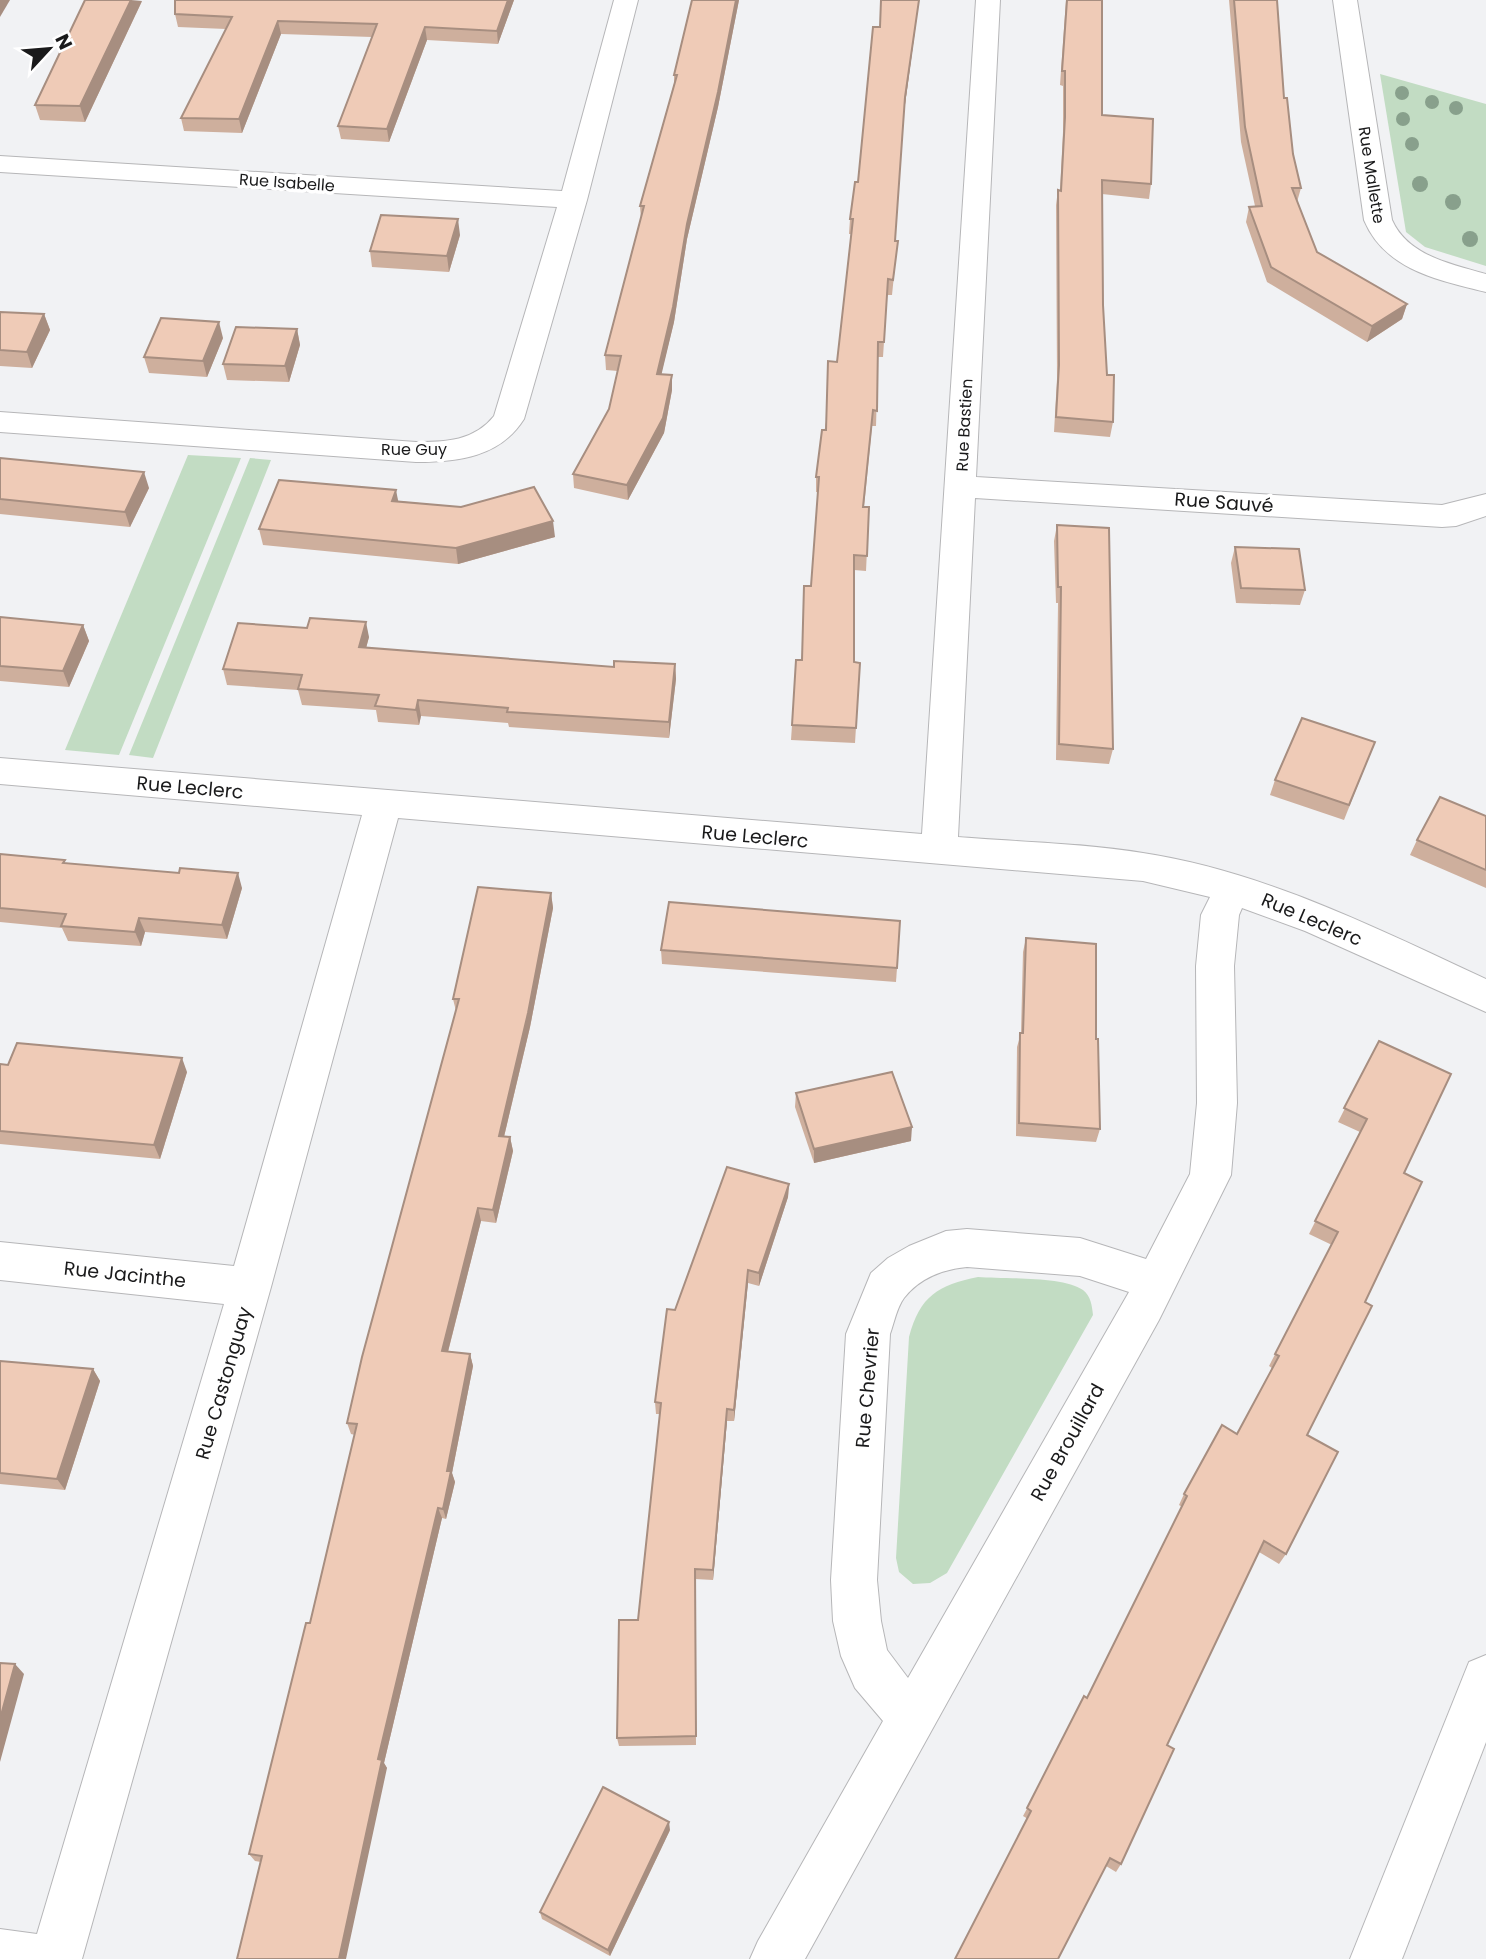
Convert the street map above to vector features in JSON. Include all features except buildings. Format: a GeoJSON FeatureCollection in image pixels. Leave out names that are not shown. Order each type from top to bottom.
{"type":"FeatureCollection","features":[{"type":"Feature","properties":{"kind":"street","name":"Rue Guy"},"geometry":{"type":"LineString","coordinates":[[0,422],[416,452],[457,449],[490,440],[501,431],[509,419],[573,200],[626,0]]}},
{"type":"Feature","properties":{"kind":"street","name":"Rue Bastien"},"geometry":{"type":"LineString","coordinates":[[939,849],[988,0]]}},
{"type":"Feature","properties":{"kind":"street","name":"Rue Mallette"},"geometry":{"type":"LineString","coordinates":[[1345,0],[1378,220],[1384,238],[1394,247],[1426,262],[1486,283]]}},
{"type":"Feature","properties":{"kind":"street","name":"Rue Isabelle"},"geometry":{"type":"LineString","coordinates":[[0,164],[573,200]]}},
{"type":"Feature","properties":{"kind":"street","name":"Rue Sauvé"},"geometry":{"type":"LineString","coordinates":[[961,487],[1442,516],[1456,515],[1486,505]]}},
{"type":"Feature","properties":{"kind":"street","name":"Rue Leclerc"},"geometry":{"type":"LineString","coordinates":[[0,771],[1143,867],[1233,888],[1308,915],[1486,996]]}},
{"type":"Feature","properties":{"kind":"street","name":"Rue Castonguay"},"geometry":{"type":"LineString","coordinates":[[56,1959],[250,1287],[383,805]]}},
{"type":"Feature","properties":{"kind":"street","name":"Rue Brouillard"},"geometry":{"type":"LineString","coordinates":[[776,1959],[1155,1284],[1189,1220],[1212,1167],[1217,1103],[1215,966],[1220,915],[1233,888]]}},
{"type":"Feature","properties":{"kind":"street","name":"Rue Chevrier"},"geometry":{"type":"LineString","coordinates":[[914,1714],[891,1698],[875,1678],[865,1658],[855,1610],[854,1580],[868,1334],[886,1287],[903,1271],[924,1259],[946,1250],[967,1248],[1080,1257],[1126,1271],[1155,1284]]}},
{"type":"Feature","properties":{"kind":"street","name":"Rue Jacinthe"},"geometry":{"type":"LineString","coordinates":[[0,1261],[250,1287]]}},
{"type":"Feature","properties":{"kind":"street"},"geometry":{"type":"LineString","coordinates":[[1376,1959],[1486,1679]]}},
{"type":"Feature","properties":{"kind":"street"},"geometry":{"type":"LineString","coordinates":[[0,1955],[34,1959]]}},
{"type":"Feature","properties":{"kind":"green space"},"geometry":{"type":"Polygon","coordinates":[[[1380,74],[1486,104],[1486,266],[1425,247],[1406,232],[1380,74]]]}},
{"type":"Feature","properties":{"kind":"green space"},"geometry":{"type":"Polygon","coordinates":[[[188,455],[241,458],[119,755],[65,750],[188,455]]]}},
{"type":"Feature","properties":{"kind":"green space"},"geometry":{"type":"Polygon","coordinates":[[[250,458],[271,460],[153,758],[129,755],[250,458]]]}},
{"type":"Feature","properties":{"kind":"green space"},"geometry":{"type":"Polygon","coordinates":[[[978,1277],[1062,1282],[1083,1290],[1088,1295],[1093,1315],[947,1573],[930,1583],[913,1584],[899,1572],[896,1558],[909,1337],[919,1311],[933,1295],[952,1284],[978,1277]]]}}]}
